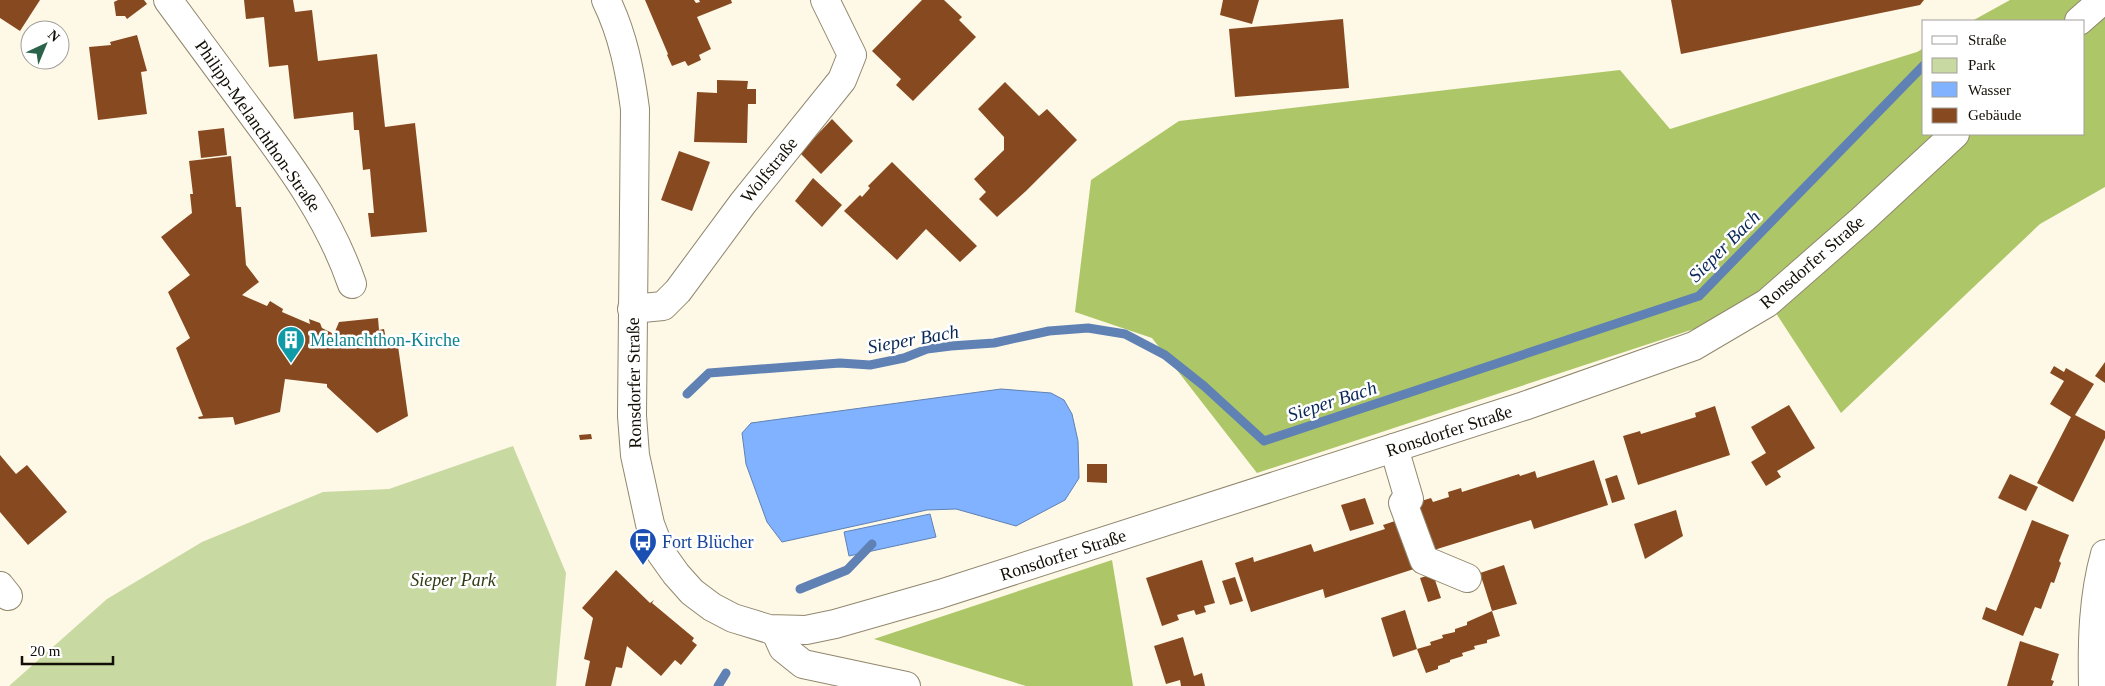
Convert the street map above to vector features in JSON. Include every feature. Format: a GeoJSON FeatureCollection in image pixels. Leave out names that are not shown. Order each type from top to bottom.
{"type":"FeatureCollection","features":[{"type":"Feature","properties":{"kind":"main road","name":"Philipp-Melanchthon-Straße"},"geometry":{"type":"LineString","coordinates":[[168,0],[295,172],[326,222],[342,253],[352,284]]}},
{"type":"Feature","properties":{"kind":"main road","name":"Ronsdorfer Straße"},"geometry":{"type":"LineString","coordinates":[[606,0],[615,18],[628,62],[635,109],[632,416],[635,455],[650,524],[661,553],[692,592],[712,607],[733,618],[775,630],[806,630],[835,624],[940,594],[1524,406],[1694,346],[1767,303],[1954,135]]}},
{"type":"Feature","properties":{"kind":"main road","name":"Wolfstraße"},"geometry":{"type":"LineString","coordinates":[[632,309],[663,306],[678,291],[743,203],[842,80],[852,55],[825,0]]}},
{"type":"Feature","properties":{"kind":"main road"},"geometry":{"type":"LineString","coordinates":[[2081,20],[2103,0]]}},
{"type":"Feature","properties":{"kind":"main road"},"geometry":{"type":"LineString","coordinates":[[1394,448],[1408,499],[1403,503],[1424,560],[1467,578]]}},
{"type":"Feature","properties":{"kind":"main road"},"geometry":{"type":"LineString","coordinates":[[2093,686],[2092,642],[2099,576],[2105,554]]}},
{"type":"Feature","properties":{"kind":"main road"},"geometry":{"type":"LineString","coordinates":[[775,630],[783,648],[803,664],[906,686]]}},
{"type":"Feature","properties":{"kind":"green space"},"geometry":{"type":"Polygon","coordinates":[[[2010,0],[2105,0],[2105,187],[2040,224],[1841,413],[1770,304],[1257,473],[1152,338],[1075,312],[1091,180],[1179,121],[1620,70],[1670,129],[1922,49],[1922,135],[2085,135],[2085,20],[1974,20],[2010,0]]]}},
{"type":"Feature","properties":{"kind":"green space","name":"Sieper Park"},"geometry":{"type":"Polygon","coordinates":[[[513,446],[566,573],[556,686],[9,686],[107,599],[202,542],[323,492],[389,489],[513,446]]]}},
{"type":"Feature","properties":{"kind":"green space"},"geometry":{"type":"Polygon","coordinates":[[[1112,560],[1133,686],[1026,686],[874,639],[1112,560]]]}},
{"type":"Feature","properties":{"kind":"water"},"geometry":{"type":"Polygon","coordinates":[[[1001,389],[1051,393],[1064,400],[1072,414],[1078,441],[1079,478],[1065,500],[1016,526],[956,509],[927,510],[782,542],[767,522],[746,464],[742,433],[751,423],[1001,389]]]}},
{"type":"Feature","properties":{"kind":"water"},"geometry":{"type":"Polygon","coordinates":[[[930,514],[936,537],[849,556],[844,532],[930,514]]]}},
{"type":"Feature","properties":{"kind":"building"},"geometry":{"type":"Polygon","coordinates":[[[0,0],[40,0],[27,20],[20,20],[20,31],[0,18],[0,0]]]}},
{"type":"Feature","properties":{"kind":"building"},"geometry":{"type":"Polygon","coordinates":[[[118,0],[144,0],[147,4],[127,19],[125,16],[116,16],[114,2],[118,0]]]}},
{"type":"Feature","properties":{"kind":"building"},"geometry":{"type":"Polygon","coordinates":[[[244,0],[293,0],[295,12],[312,10],[318,61],[377,54],[385,127],[415,123],[427,232],[371,237],[368,213],[374,213],[370,169],[363,170],[359,130],[354,130],[353,112],[294,119],[288,65],[269,67],[264,17],[246,19],[244,0]]]}},
{"type":"Feature","properties":{"kind":"building"},"geometry":{"type":"Polygon","coordinates":[[[645,0],[694,0],[696,3],[700,2],[699,0],[731,0],[732,3],[697,17],[711,49],[699,55],[701,60],[688,66],[685,61],[672,66],[645,0]]]}},
{"type":"Feature","properties":{"kind":"building"},"geometry":{"type":"Polygon","coordinates":[[[922,0],[944,0],[962,17],[959,20],[976,37],[913,101],[896,85],[901,79],[872,51],[922,0]]]}},
{"type":"Feature","properties":{"kind":"building"},"geometry":{"type":"Polygon","coordinates":[[[1223,0],[1259,0],[1252,24],[1220,15],[1223,0]]]}},
{"type":"Feature","properties":{"kind":"building"},"geometry":{"type":"Polygon","coordinates":[[[1671,0],[1924,0],[1920,5],[1681,54],[1671,0]]]}},
{"type":"Feature","properties":{"kind":"building"},"geometry":{"type":"Polygon","coordinates":[[[1343,19],[1349,88],[1235,97],[1229,29],[1343,19]]]}},
{"type":"Feature","properties":{"kind":"building"},"geometry":{"type":"Polygon","coordinates":[[[137,35],[147,71],[141,72],[147,114],[98,120],[89,47],[111,45],[110,42],[137,35]]]}},
{"type":"Feature","properties":{"kind":"building"},"geometry":{"type":"Polygon","coordinates":[[[717,80],[748,81],[747,89],[756,89],[756,104],[748,104],[747,143],[694,142],[697,92],[717,93],[717,80]]]}},
{"type":"Feature","properties":{"kind":"building"},"geometry":{"type":"Polygon","coordinates":[[[1005,82],[1039,116],[1047,109],[1077,140],[997,217],[979,199],[986,192],[974,179],[1004,150],[1004,137],[978,109],[1005,82]]]}},
{"type":"Feature","properties":{"kind":"building"},"geometry":{"type":"Polygon","coordinates":[[[832,119],[853,141],[821,174],[800,153],[832,119]]]}},
{"type":"Feature","properties":{"kind":"building"},"geometry":{"type":"Polygon","coordinates":[[[224,128],[227,155],[201,158],[198,131],[224,128]]]}},
{"type":"Feature","properties":{"kind":"building"},"geometry":{"type":"Polygon","coordinates":[[[679,151],[710,162],[692,211],[661,200],[679,151]]]}},
{"type":"Feature","properties":{"kind":"building","name":"Melanchthon-Kirche"},"geometry":{"type":"Polygon","coordinates":[[[231,156],[236,207],[241,207],[246,265],[259,282],[242,295],[267,306],[270,301],[283,309],[282,312],[310,324],[309,319],[320,323],[322,328],[334,334],[339,322],[378,318],[379,330],[384,329],[386,339],[397,339],[408,416],[377,433],[327,387],[327,384],[285,379],[280,412],[235,425],[233,417],[199,419],[198,417],[203,416],[176,348],[190,338],[168,292],[190,275],[161,237],[192,213],[190,194],[193,194],[189,161],[231,156]]]}},
{"type":"Feature","properties":{"kind":"building"},"geometry":{"type":"Polygon","coordinates":[[[892,162],[977,246],[960,262],[926,229],[897,260],[844,211],[860,195],[862,197],[870,188],[868,186],[892,162]]]}},
{"type":"Feature","properties":{"kind":"building"},"geometry":{"type":"Polygon","coordinates":[[[813,178],[842,205],[822,227],[795,201],[813,178]]]}},
{"type":"Feature","properties":{"kind":"building"},"geometry":{"type":"Polygon","coordinates":[[[2105,362],[2105,383],[2095,376],[2105,362]]]}},
{"type":"Feature","properties":{"kind":"building"},"geometry":{"type":"Polygon","coordinates":[[[2054,366],[2064,372],[2066,368],[2094,384],[2075,415],[2105,431],[2105,438],[2073,502],[2037,483],[2071,417],[2050,404],[2064,381],[2050,373],[2054,366]]]}},
{"type":"Feature","properties":{"kind":"building"},"geometry":{"type":"Polygon","coordinates":[[[1789,405],[1815,448],[1777,471],[1781,477],[1766,486],[1751,462],[1766,453],[1751,427],[1789,405]]]}},
{"type":"Feature","properties":{"kind":"building"},"geometry":{"type":"Polygon","coordinates":[[[1715,406],[1730,455],[1638,485],[1623,436],[1640,431],[1641,434],[1696,417],[1695,413],[1715,406]]]}},
{"type":"Feature","properties":{"kind":"building"},"geometry":{"type":"Polygon","coordinates":[[[591,434],[592,439],[580,440],[579,435],[591,434]]]}},
{"type":"Feature","properties":{"kind":"building"},"geometry":{"type":"Polygon","coordinates":[[[0,455],[16,474],[27,465],[67,512],[28,545],[0,512],[0,455]]]}},
{"type":"Feature","properties":{"kind":"building"},"geometry":{"type":"Polygon","coordinates":[[[1594,460],[1608,505],[1534,529],[1531,520],[1434,550],[1418,502],[1431,498],[1433,502],[1449,497],[1448,492],[1461,488],[1462,492],[1519,474],[1520,476],[1535,471],[1537,478],[1594,460]]]}},
{"type":"Feature","properties":{"kind":"building"},"geometry":{"type":"Polygon","coordinates":[[[1087,464],[1107,464],[1107,483],[1087,482],[1087,464]]]}},
{"type":"Feature","properties":{"kind":"building"},"geometry":{"type":"Polygon","coordinates":[[[2010,474],[2038,487],[2026,511],[1998,498],[2010,474]]]}},
{"type":"Feature","properties":{"kind":"building"},"geometry":{"type":"Polygon","coordinates":[[[1617,475],[1625,499],[1612,503],[1605,479],[1617,475]]]}},
{"type":"Feature","properties":{"kind":"building"},"geometry":{"type":"Polygon","coordinates":[[[1365,498],[1374,524],[1350,531],[1341,505],[1365,498]]]}},
{"type":"Feature","properties":{"kind":"building"},"geometry":{"type":"Polygon","coordinates":[[[1676,510],[1683,536],[1645,559],[1634,524],[1676,510]]]}},
{"type":"Feature","properties":{"kind":"building"},"geometry":{"type":"Polygon","coordinates":[[[1401,519],[1417,568],[1325,598],[1323,589],[1251,612],[1235,563],[1253,557],[1254,562],[1311,544],[1314,552],[1385,529],[1383,525],[1401,519]]]}},
{"type":"Feature","properties":{"kind":"building"},"geometry":{"type":"Polygon","coordinates":[[[2032,520],[2069,535],[2059,561],[2061,563],[2054,583],[2051,582],[2041,609],[2035,607],[2023,636],[1982,619],[1986,607],[1996,611],[2032,520]]]}},
{"type":"Feature","properties":{"kind":"building"},"geometry":{"type":"Polygon","coordinates":[[[1202,560],[1215,603],[1204,606],[1206,612],[1196,615],[1194,610],[1177,615],[1179,620],[1162,626],[1146,578],[1202,560]]]}},
{"type":"Feature","properties":{"kind":"building"},"geometry":{"type":"Polygon","coordinates":[[[1504,565],[1517,604],[1492,611],[1480,573],[1504,565]]]}},
{"type":"Feature","properties":{"kind":"building"},"geometry":{"type":"Polygon","coordinates":[[[616,570],[650,603],[654,600],[652,603],[694,638],[692,641],[697,645],[681,665],[675,660],[661,676],[627,646],[622,668],[616,667],[611,686],[585,686],[590,661],[584,659],[593,618],[582,608],[616,570]]]}},
{"type":"Feature","properties":{"kind":"building"},"geometry":{"type":"Polygon","coordinates":[[[1433,574],[1441,598],[1428,602],[1420,578],[1433,574]]]}},
{"type":"Feature","properties":{"kind":"building"},"geometry":{"type":"Polygon","coordinates":[[[1235,577],[1243,601],[1230,605],[1222,581],[1235,577]]]}},
{"type":"Feature","properties":{"kind":"building"},"geometry":{"type":"Polygon","coordinates":[[[1405,610],[1417,649],[1393,657],[1381,618],[1405,610]]]}},
{"type":"Feature","properties":{"kind":"building"},"geometry":{"type":"Polygon","coordinates":[[[1492,611],[1500,636],[1487,640],[1487,643],[1474,646],[1475,649],[1462,653],[1463,656],[1450,660],[1450,662],[1438,666],[1438,669],[1426,673],[1417,649],[1431,645],[1430,642],[1443,638],[1442,635],[1455,632],[1455,629],[1467,625],[1467,622],[1492,611]]]}},
{"type":"Feature","properties":{"kind":"building"},"geometry":{"type":"Polygon","coordinates":[[[1183,637],[1194,676],[1202,673],[1205,686],[1181,686],[1180,680],[1166,684],[1154,646],[1183,637]]]}},
{"type":"Feature","properties":{"kind":"building"},"geometry":{"type":"Polygon","coordinates":[[[2020,641],[2059,654],[2051,680],[2054,681],[2052,686],[2007,686],[2020,641]]]}},
{"type":"Feature","properties":{"kind":"waterway","name":"Sieper Bach"},"geometry":{"type":"LineString","coordinates":[[687,394],[709,373],[840,363],[870,365],[904,358],[927,349],[994,343],[1049,331],[1088,328],[1125,334],[1165,355],[1204,386],[1264,441],[1699,296],[1922,67]]}},
{"type":"Feature","properties":{"kind":"waterway","name":"Sieper Bach"},"geometry":{"type":"LineString","coordinates":[[800,589],[847,570],[872,544]]}},
{"type":"Feature","properties":{"kind":"waterway","name":"Sieper Bach"},"geometry":{"type":"LineString","coordinates":[[718,686],[726,673]]}},
{"type":"Feature","properties":{"kind":"place","name":"Melanchthon-Kirche"},"geometry":{"type":"Point","coordinates":[291,364]}},
{"type":"Feature","properties":{"kind":"place","name":"Fort Blücher"},"geometry":{"type":"Point","coordinates":[643,566]}}]}
